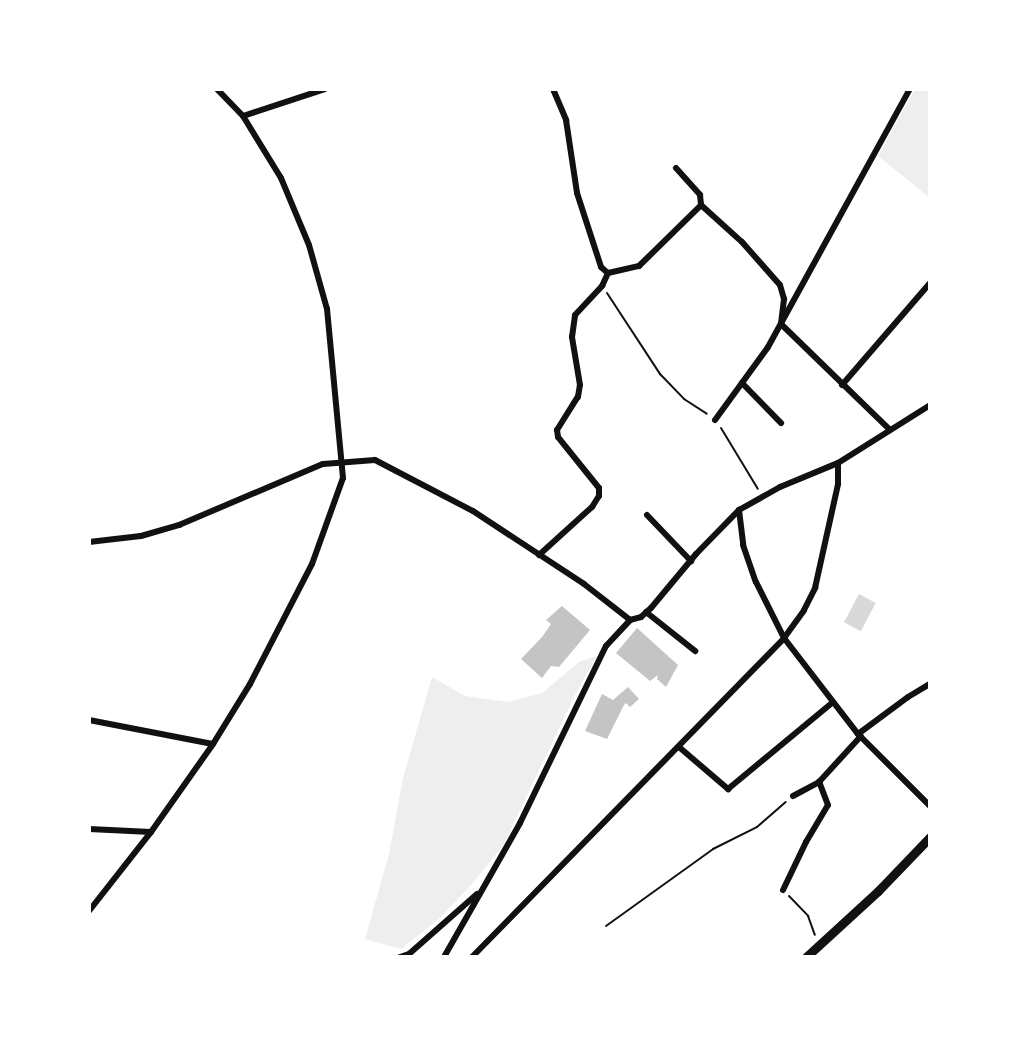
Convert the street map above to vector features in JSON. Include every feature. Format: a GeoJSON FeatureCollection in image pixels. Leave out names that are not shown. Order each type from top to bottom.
{"type":"FeatureCollection","features":[{"type":"Feature","properties":{"kind":"main road"},"geometry":{"type":"LineString","coordinates":[[806,957],[878,891],[930,837]]}},
{"type":"Feature","properties":{"kind":"street"},"geometry":{"type":"LineString","coordinates":[[89,911],[151,832],[213,744],[250,684],[312,564],[343,478],[327,309],[312,257],[281,178],[243,116],[217,89]]}},
{"type":"Feature","properties":{"kind":"street"},"geometry":{"type":"LineString","coordinates":[[243,116],[325,89]]}},
{"type":"Feature","properties":{"kind":"street"},"geometry":{"type":"LineString","coordinates":[[553,89],[566,120],[577,193],[601,267],[607,273]]}},
{"type":"Feature","properties":{"kind":"street"},"geometry":{"type":"LineString","coordinates":[[715,420],[781,324],[910,89]]}},
{"type":"Feature","properties":{"kind":"street"},"geometry":{"type":"LineString","coordinates":[[677,168],[700,195],[701,205],[742,242],[780,285],[784,299],[781,324]]}},
{"type":"Feature","properties":{"kind":"street"},"geometry":{"type":"LineString","coordinates":[[607,273],[639,266],[701,205]]}},
{"type":"Feature","properties":{"kind":"street"},"geometry":{"type":"LineString","coordinates":[[539,555],[592,507],[599,496],[599,488],[558,437],[557,430],[578,397],[580,385],[571,326],[575,315],[602,286],[607,273]]}},
{"type":"Feature","properties":{"kind":"street"},"geometry":{"type":"LineString","coordinates":[[842,385],[930,283]]}},
{"type":"Feature","properties":{"kind":"street"},"geometry":{"type":"LineString","coordinates":[[781,324],[890,429]]}},
{"type":"Feature","properties":{"kind":"street"},"geometry":{"type":"LineString","coordinates":[[742,383],[781,423]]}},
{"type":"Feature","properties":{"kind":"street"},"geometry":{"type":"LineString","coordinates":[[444,957],[520,823],[606,646],[630,620],[646,612],[739,510],[762,496],[838,463],[930,405]]}},
{"type":"Feature","properties":{"kind":"street"},"geometry":{"type":"LineString","coordinates":[[89,542],[141,536],[179,525],[323,464],[375,460],[389,464],[473,511],[630,620]]}},
{"type":"Feature","properties":{"kind":"street"},"geometry":{"type":"LineString","coordinates":[[472,957],[679,747],[783,638],[804,610],[815,588],[838,484],[838,463]]}},
{"type":"Feature","properties":{"kind":"street"},"geometry":{"type":"LineString","coordinates":[[739,510],[743,545],[755,582],[783,638],[860,735],[930,806]]}},
{"type":"Feature","properties":{"kind":"street"},"geometry":{"type":"LineString","coordinates":[[647,515],[691,561]]}},
{"type":"Feature","properties":{"kind":"street"},"geometry":{"type":"LineString","coordinates":[[646,612],[695,651]]}},
{"type":"Feature","properties":{"kind":"street"},"geometry":{"type":"LineString","coordinates":[[793,796],[819,782],[860,735],[930,684]]}},
{"type":"Feature","properties":{"kind":"street"},"geometry":{"type":"LineString","coordinates":[[679,747],[727,789],[833,702]]}},
{"type":"Feature","properties":{"kind":"street"},"geometry":{"type":"LineString","coordinates":[[89,720],[213,744]]}},
{"type":"Feature","properties":{"kind":"street"},"geometry":{"type":"LineString","coordinates":[[783,890],[806,842],[828,805],[819,782]]}},
{"type":"Feature","properties":{"kind":"street"},"geometry":{"type":"LineString","coordinates":[[89,830],[151,832]]}},
{"type":"Feature","properties":{"kind":"street"},"geometry":{"type":"LineString","coordinates":[[400,957],[409,954],[481,890]]}},
{"type":"Feature","properties":{"kind":"path"},"geometry":{"type":"LineString","coordinates":[[602,286],[660,374],[684,399],[715,420],[762,496]]}},
{"type":"Feature","properties":{"kind":"path"},"geometry":{"type":"LineString","coordinates":[[606,926],[713,849],[757,827],[793,796]]}},
{"type":"Feature","properties":{"kind":"path"},"geometry":{"type":"LineString","coordinates":[[783,890],[808,916],[818,946]]}},
{"type":"Feature","properties":{"kind":"shaded area"},"geometry":{"type":"Polygon","coordinates":[[[915,89],[930,89],[930,198],[878,156],[915,89]]]}},
{"type":"Feature","properties":{"kind":"shaded area"},"geometry":{"type":"Polygon","coordinates":[[[859,594],[876,603],[861,631],[844,622],[859,594]]]}},
{"type":"Feature","properties":{"kind":"shaded area"},"geometry":{"type":"Polygon","coordinates":[[[597,656],[575,695],[504,844],[472,884],[440,918],[401,949],[365,939],[389,854],[403,778],[432,677],[465,696],[508,702],[542,693],[579,662],[597,656]]]}},
{"type":"Feature","properties":{"kind":"building"},"geometry":{"type":"Polygon","coordinates":[[[562,606],[590,630],[559,667],[551,666],[542,678],[521,659],[551,624],[546,620],[562,606]]]}},
{"type":"Feature","properties":{"kind":"building"},"geometry":{"type":"Polygon","coordinates":[[[637,628],[678,665],[666,687],[657,679],[658,675],[650,681],[616,653],[637,628]]]}},
{"type":"Feature","properties":{"kind":"building"},"geometry":{"type":"Polygon","coordinates":[[[628,687],[639,699],[630,707],[626,703],[624,705],[607,739],[585,731],[602,694],[613,700],[628,687]]]}}]}
